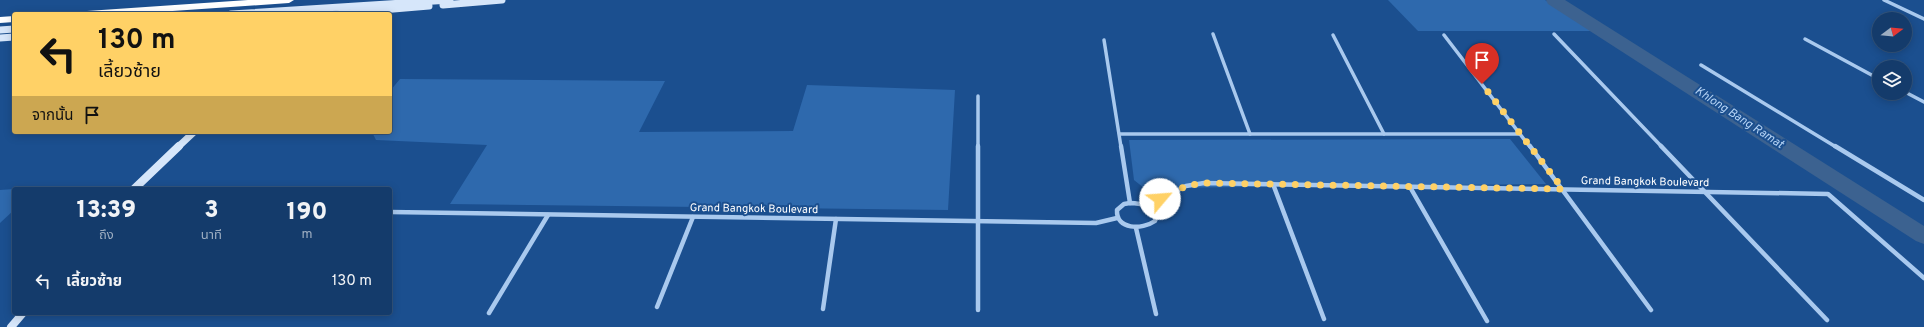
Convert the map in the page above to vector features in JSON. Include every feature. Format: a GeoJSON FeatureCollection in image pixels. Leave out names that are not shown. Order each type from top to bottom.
{"type":"FeatureCollection","features":[{"type":"Feature","properties":{"kind":"highway"},"geometry":{"type":"LineString","coordinates":[[116,12],[289,0]]}},
{"type":"Feature","properties":{"kind":"highway"},"geometry":{"type":"LineString","coordinates":[[0,20],[12,19]]}},
{"type":"Feature","properties":{"kind":"main road"},"geometry":{"type":"LineString","coordinates":[[262,12],[450,0]]}},
{"type":"Feature","properties":{"kind":"main road"},"geometry":{"type":"LineString","coordinates":[[358,12],[502,0]]}},
{"type":"Feature","properties":{"kind":"main road"},"geometry":{"type":"LineString","coordinates":[[392,13],[394,9]]}},
{"type":"Feature","properties":{"kind":"main road"},"geometry":{"type":"LineString","coordinates":[[0,30],[12,29]]}},
{"type":"Feature","properties":{"kind":"main road"},"geometry":{"type":"LineString","coordinates":[[0,38],[12,38]]}},
{"type":"Feature","properties":{"kind":"main road"},"geometry":{"type":"LineString","coordinates":[[136,187],[192,134]]}},
{"type":"Feature","properties":{"kind":"main road"},"geometry":{"type":"LineString","coordinates":[[11,327],[21,315]]}},
{"type":"Feature","properties":{"kind":"street"},"geometry":{"type":"LineString","coordinates":[[1884,0],[1924,19]]}},
{"type":"Feature","properties":{"kind":"street"},"geometry":{"type":"LineString","coordinates":[[1213,34],[1250,134]]}},
{"type":"Feature","properties":{"kind":"street"},"geometry":{"type":"LineString","coordinates":[[1554,34],[1827,320]]}},
{"type":"Feature","properties":{"kind":"street"},"geometry":{"type":"LineString","coordinates":[[1333,35],[1384,134]]}},
{"type":"Feature","properties":{"kind":"street"},"geometry":{"type":"LineString","coordinates":[[1444,35],[1563,189],[1651,310]]}},
{"type":"Feature","properties":{"kind":"street"},"geometry":{"type":"LineString","coordinates":[[1805,39],[1872,74]]}},
{"type":"Feature","properties":{"kind":"street"},"geometry":{"type":"LineString","coordinates":[[1104,40],[1130,203]]}},
{"type":"Feature","properties":{"kind":"street"},"geometry":{"type":"LineString","coordinates":[[1701,65],[1923,199]]}},
{"type":"Feature","properties":{"kind":"street"},"geometry":{"type":"LineString","coordinates":[[978,96],[978,310]]}},
{"type":"Feature","properties":{"kind":"street"},"geometry":{"type":"LineString","coordinates":[[1912,96],[1924,102]]}},
{"type":"Feature","properties":{"kind":"street"},"geometry":{"type":"LineString","coordinates":[[1120,134],[1520,134]]}},
{"type":"Feature","properties":{"kind":"street","name":"Grand Bangkok Boulevard"},"geometry":{"type":"LineString","coordinates":[[1147,206],[1186,186],[1204,183],[1828,194],[1924,278]]}},
{"type":"Feature","properties":{"kind":"street"},"geometry":{"type":"LineString","coordinates":[[1273,184],[1324,319]]}},
{"type":"Feature","properties":{"kind":"street"},"geometry":{"type":"LineString","coordinates":[[1410,187],[1486,321]]}},
{"type":"Feature","properties":{"kind":"street"},"geometry":{"type":"LineString","coordinates":[[1130,203],[1147,206],[1156,217],[1154,221],[1146,227],[1136,228],[1126,225],[1117,218],[1117,210],[1124,204],[1130,203]]}},
{"type":"Feature","properties":{"kind":"street","name":"Grand Bangkok Boulevard"},"geometry":{"type":"LineString","coordinates":[[392,213],[548,214],[1096,223],[1117,218]]}},
{"type":"Feature","properties":{"kind":"street"},"geometry":{"type":"LineString","coordinates":[[489,313],[548,214]]}},
{"type":"Feature","properties":{"kind":"street"},"geometry":{"type":"LineString","coordinates":[[657,307],[693,217]]}},
{"type":"Feature","properties":{"kind":"street"},"geometry":{"type":"LineString","coordinates":[[823,309],[836,219]]}},
{"type":"Feature","properties":{"kind":"street"},"geometry":{"type":"LineString","coordinates":[[1136,228],[1156,314]]}},
{"type":"Feature","properties":{"kind":"shaded area"},"geometry":{"type":"Polygon","coordinates":[[[1388,0],[1545,0],[1593,31],[1418,31],[1388,0]]]}},
{"type":"Feature","properties":{"kind":"shaded area"},"geometry":{"type":"Polygon","coordinates":[[[400,79],[665,81],[639,132],[793,131],[807,85],[955,90],[948,210],[450,204],[487,145],[376,140],[373,134],[392,134],[392,89],[400,79]]]}},
{"type":"Feature","properties":{"kind":"shaded area"},"geometry":{"type":"Polygon","coordinates":[[[1510,139],[1546,184],[1144,188],[1134,180],[1129,140],[1510,139]]]}},
{"type":"Feature","properties":{"kind":"shaded area"},"geometry":{"type":"Polygon","coordinates":[[[12,189],[12,212],[0,223],[0,190],[12,189]]]}},
{"type":"Feature","properties":{"kind":"waterway","name":"Khlong Bang Ramat"},"geometry":{"type":"LineString","coordinates":[[1554,0],[1924,236]]}},
{"type":"Feature","properties":{"kind":"route"},"geometry":{"type":"LineString","coordinates":[[1160,199],[1186,186],[1204,183],[1563,189],[1482,84]]}}]}
